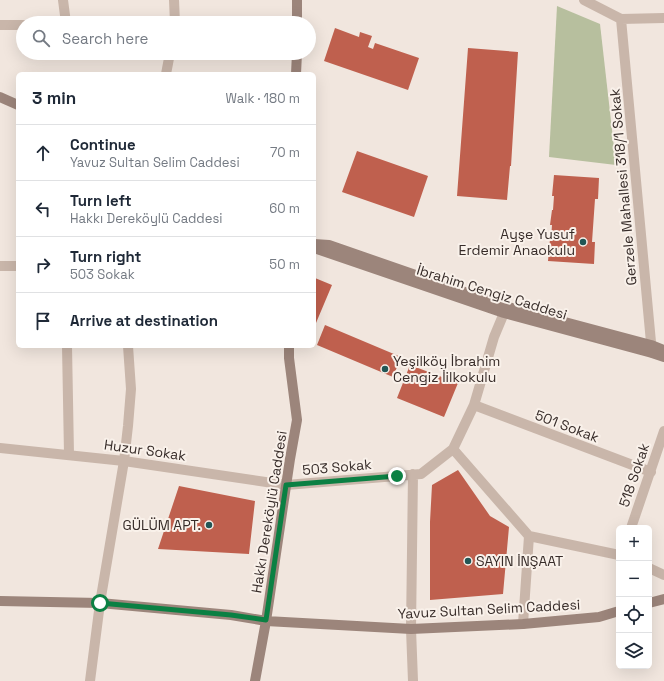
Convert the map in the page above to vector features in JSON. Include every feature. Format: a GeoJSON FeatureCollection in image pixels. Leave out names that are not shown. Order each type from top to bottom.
{"type":"FeatureCollection","features":[{"type":"Feature","properties":{"kind":"street"},"geometry":{"type":"LineString","coordinates":[[63,0],[65,16]]}},
{"type":"Feature","properties":{"kind":"street"},"geometry":{"type":"LineString","coordinates":[[174,0],[175,16]]}},
{"type":"Feature","properties":{"kind":"street"},"geometry":{"type":"LineString","coordinates":[[297,0],[297,16]]}},
{"type":"Feature","properties":{"kind":"street"},"geometry":{"type":"LineString","coordinates":[[584,0],[621,18],[664,18]]}},
{"type":"Feature","properties":{"kind":"street","name":"Gerzele Mahallesi 318/1 Sokak"},"geometry":{"type":"LineString","coordinates":[[621,18],[652,349]]}},
{"type":"Feature","properties":{"kind":"street"},"geometry":{"type":"LineString","coordinates":[[0,25],[16,25]]}},
{"type":"Feature","properties":{"kind":"street"},"geometry":{"type":"LineString","coordinates":[[166,72],[169,60]]}},
{"type":"Feature","properties":{"kind":"street"},"geometry":{"type":"LineString","coordinates":[[296,60],[296,72]]}},
{"type":"Feature","properties":{"kind":"street"},"geometry":{"type":"LineString","coordinates":[[0,97],[16,103]]}},
{"type":"Feature","properties":{"kind":"street","name":"İbrahim Cengiz Caddesi"},"geometry":{"type":"LineString","coordinates":[[316,244],[329,245],[505,310]]}},
{"type":"Feature","properties":{"kind":"street","name":"İbrahim Cengiz Caddesi"},"geometry":{"type":"LineString","coordinates":[[316,249],[505,310],[652,349],[664,350]]}},
{"type":"Feature","properties":{"kind":"street"},"geometry":{"type":"LineString","coordinates":[[0,266],[16,266]]}},
{"type":"Feature","properties":{"kind":"street","name":"503 Sokak"},"geometry":{"type":"LineString","coordinates":[[286,485],[421,474],[453,449],[474,405],[494,336],[505,310]]}},
{"type":"Feature","properties":{"kind":"street"},"geometry":{"type":"LineString","coordinates":[[67,348],[69,454]]}},
{"type":"Feature","properties":{"kind":"street"},"geometry":{"type":"LineString","coordinates":[[90,681],[100,603],[124,461],[131,389],[128,348]]}},
{"type":"Feature","properties":{"kind":"street","name":"Hakkı Dereköylü Caddesi"},"geometry":{"type":"LineString","coordinates":[[255,681],[297,420],[289,348]]}},
{"type":"Feature","properties":{"kind":"street","name":"İbrahim Cengiz Caddesi"},"geometry":{"type":"LineString","coordinates":[[652,349],[664,357]]}},
{"type":"Feature","properties":{"kind":"street","name":"501 Sokak"},"geometry":{"type":"LineString","coordinates":[[474,405],[651,472]]}},
{"type":"Feature","properties":{"kind":"street","name":"518 Sokak"},"geometry":{"type":"LineString","coordinates":[[632,525],[664,431]]}},
{"type":"Feature","properties":{"kind":"street","name":"Huzur Sokak"},"geometry":{"type":"LineString","coordinates":[[0,448],[69,454],[124,461],[286,485]]}},
{"type":"Feature","properties":{"kind":"street"},"geometry":{"type":"LineString","coordinates":[[453,449],[529,536],[616,554]]}},
{"type":"Feature","properties":{"kind":"street"},"geometry":{"type":"LineString","coordinates":[[413,474],[411,629],[413,681]]}},
{"type":"Feature","properties":{"kind":"street"},"geometry":{"type":"LineString","coordinates":[[523,624],[529,536]]}},
{"type":"Feature","properties":{"kind":"street"},"geometry":{"type":"LineString","coordinates":[[652,569],[664,575]]}},
{"type":"Feature","properties":{"kind":"street"},"geometry":{"type":"LineString","coordinates":[[652,602],[664,599]]}},
{"type":"Feature","properties":{"kind":"street","name":"Yavuz Sultan Selim Caddesi"},"geometry":{"type":"LineString","coordinates":[[0,601],[100,603],[231,615],[266,620],[411,629],[523,624],[599,617],[616,612]]}},
{"type":"Feature","properties":{"kind":"green space"},"geometry":{"type":"Polygon","coordinates":[[[557,6],[600,24],[616,165],[549,157],[557,6]]]}},
{"type":"Feature","properties":{"kind":"building"},"geometry":{"type":"Polygon","coordinates":[[[335,28],[359,37],[360,32],[372,36],[368,47],[373,49],[375,43],[419,58],[408,90],[324,61],[335,28]]]}},
{"type":"Feature","properties":{"kind":"building"},"geometry":{"type":"Polygon","coordinates":[[[468,48],[518,52],[511,166],[507,200],[457,196],[468,48]]]}},
{"type":"Feature","properties":{"kind":"building"},"geometry":{"type":"Polygon","coordinates":[[[357,151],[428,176],[414,217],[342,192],[357,151]]]}},
{"type":"Feature","properties":{"kind":"building"},"geometry":{"type":"Polygon","coordinates":[[[554,175],[599,178],[598,199],[595,199],[592,242],[595,242],[594,264],[548,261],[552,225],[550,225],[553,210],[554,196],[552,196],[554,175]]]}},
{"type":"Feature","properties":{"kind":"building"},"geometry":{"type":"Polygon","coordinates":[[[316,278],[332,285],[316,323],[316,278]]]}},
{"type":"Feature","properties":{"kind":"building"},"geometry":{"type":"Polygon","coordinates":[[[325,325],[401,357],[393,377],[317,345],[325,325]]]}},
{"type":"Feature","properties":{"kind":"building"},"geometry":{"type":"Polygon","coordinates":[[[410,365],[458,383],[444,417],[397,398],[410,365]]]}},
{"type":"Feature","properties":{"kind":"building","name":"SAYIN İNŞAAT"},"geometry":{"type":"Polygon","coordinates":[[[458,470],[490,516],[509,527],[503,594],[430,600],[430,522],[432,485],[458,470]]]}},
{"type":"Feature","properties":{"kind":"building","name":"GÜLÜM APT."},"geometry":{"type":"Polygon","coordinates":[[[179,486],[255,501],[249,554],[158,549],[179,486]]]}},
{"type":"Feature","properties":{"kind":"place","name":"Ayşe Yusuf Erdemir Anaokulu"},"geometry":{"type":"Point","coordinates":[583,242]}},
{"type":"Feature","properties":{"kind":"place","name":"Yeşilköy İbrahim Cengiz İilkokulu"},"geometry":{"type":"Point","coordinates":[385,369]}},
{"type":"Feature","properties":{"kind":"place","name":"GÜLÜM APT."},"geometry":{"type":"Point","coordinates":[209,525]}},
{"type":"Feature","properties":{"kind":"place","name":"SAYIN İNŞAAT"},"geometry":{"type":"Point","coordinates":[468,561]}},
{"type":"Feature","properties":{"kind":"route"},"geometry":{"type":"LineString","coordinates":[[100,603],[231,615],[266,620],[286,485],[397,476]]}}]}
